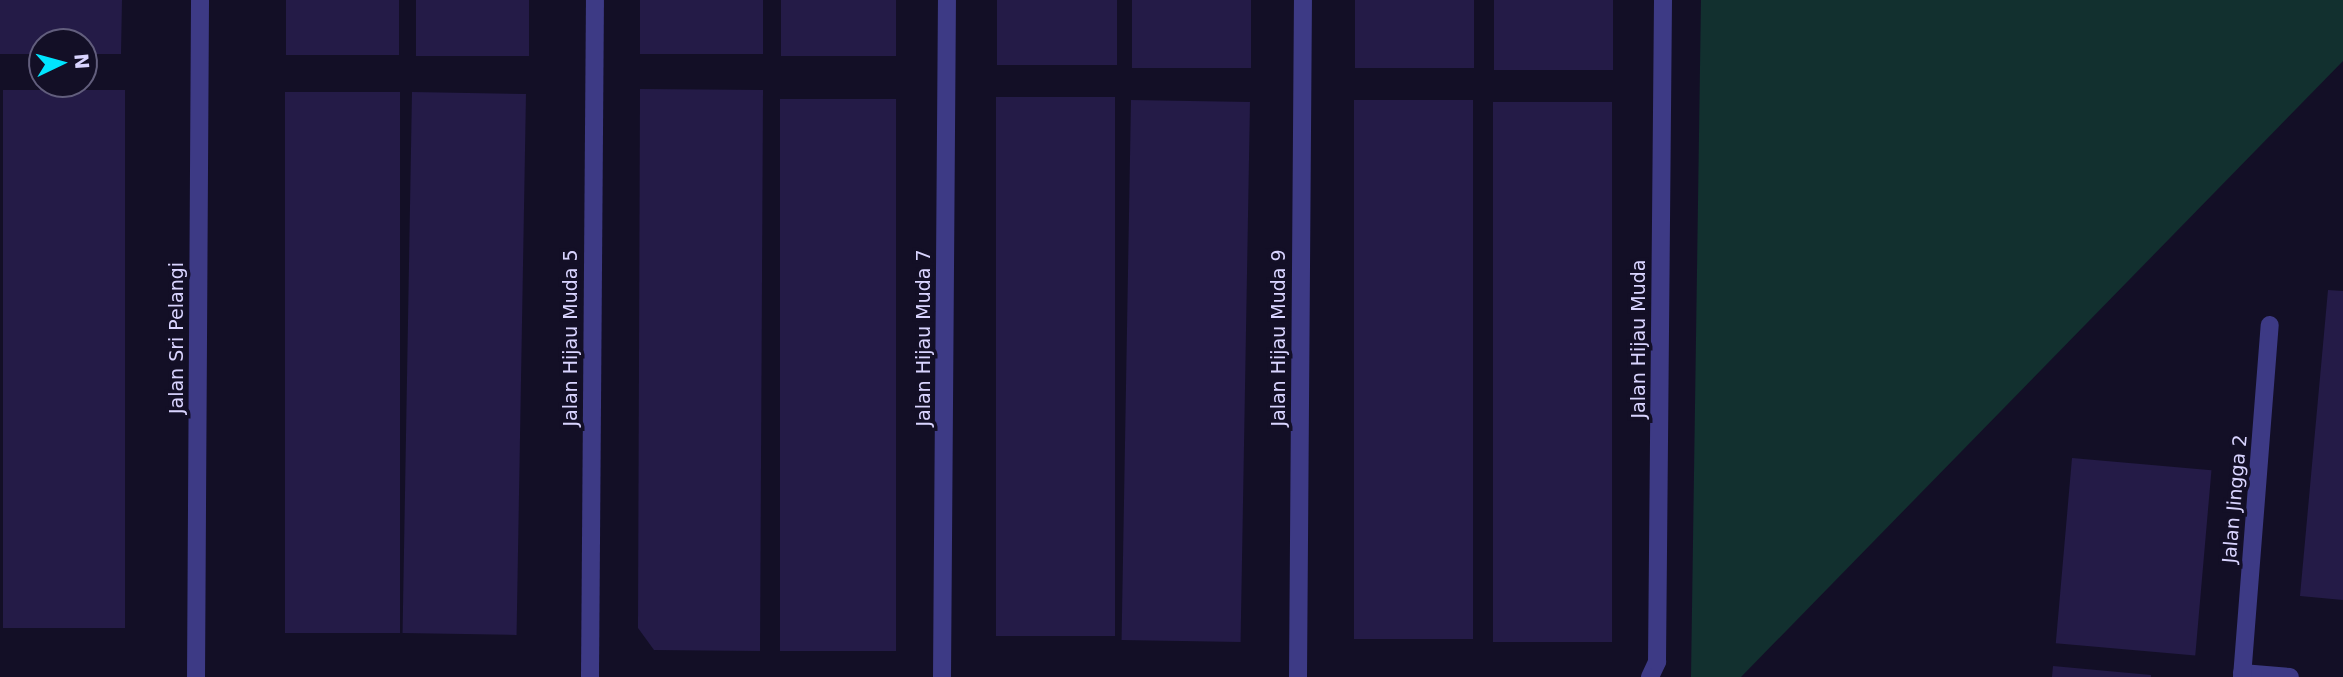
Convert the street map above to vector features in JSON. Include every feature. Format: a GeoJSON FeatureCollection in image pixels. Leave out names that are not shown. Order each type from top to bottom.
{"type":"FeatureCollection","features":[{"type":"Feature","properties":{"kind":"street","name":"Jalan Sri Pelangi"},"geometry":{"type":"LineString","coordinates":[[196,677],[200,0]]}},
{"type":"Feature","properties":{"kind":"street","name":"Jalan Hijau Muda 5"},"geometry":{"type":"LineString","coordinates":[[590,677],[595,0]]}},
{"type":"Feature","properties":{"kind":"street","name":"Jalan Hijau Muda 7"},"geometry":{"type":"LineString","coordinates":[[942,677],[947,0]]}},
{"type":"Feature","properties":{"kind":"street","name":"Jalan Hijau Muda 9"},"geometry":{"type":"LineString","coordinates":[[1298,677],[1303,0]]}},
{"type":"Feature","properties":{"kind":"street","name":"Jalan Hijau Muda"},"geometry":{"type":"LineString","coordinates":[[1650,677],[1657,662],[1663,0]]}},
{"type":"Feature","properties":{"kind":"street","name":"Jalan Jingga 2"},"geometry":{"type":"LineString","coordinates":[[2242,675],[2270,325]]}},
{"type":"Feature","properties":{"kind":"street"},"geometry":{"type":"LineString","coordinates":[[2242,675],[2290,677]]}},
{"type":"Feature","properties":{"kind":"green space"},"geometry":{"type":"Polygon","coordinates":[[[1701,0],[2343,0],[2343,61],[1741,677],[1691,677],[1701,0]]]}},
{"type":"Feature","properties":{"kind":"building"},"geometry":{"type":"Polygon","coordinates":[[[0,0],[122,0],[121,54],[98,54],[98,28],[28,28],[28,54],[0,54],[0,0]]]}},
{"type":"Feature","properties":{"kind":"building"},"geometry":{"type":"Polygon","coordinates":[[[286,0],[399,0],[399,55],[286,55],[286,0]]]}},
{"type":"Feature","properties":{"kind":"building"},"geometry":{"type":"Polygon","coordinates":[[[416,0],[529,0],[529,56],[416,56],[416,0]]]}},
{"type":"Feature","properties":{"kind":"building"},"geometry":{"type":"Polygon","coordinates":[[[640,0],[763,0],[763,54],[640,54],[640,0]]]}},
{"type":"Feature","properties":{"kind":"building"},"geometry":{"type":"Polygon","coordinates":[[[781,0],[896,0],[896,56],[781,56],[781,0]]]}},
{"type":"Feature","properties":{"kind":"building"},"geometry":{"type":"Polygon","coordinates":[[[997,0],[1117,0],[1117,65],[997,65],[997,0]]]}},
{"type":"Feature","properties":{"kind":"building"},"geometry":{"type":"Polygon","coordinates":[[[1132,0],[1251,0],[1251,68],[1132,68],[1132,0]]]}},
{"type":"Feature","properties":{"kind":"building"},"geometry":{"type":"Polygon","coordinates":[[[1355,0],[1474,0],[1474,68],[1355,68],[1355,0]]]}},
{"type":"Feature","properties":{"kind":"building"},"geometry":{"type":"Polygon","coordinates":[[[1494,0],[1613,0],[1613,70],[1494,70],[1494,0]]]}},
{"type":"Feature","properties":{"kind":"building"},"geometry":{"type":"Polygon","coordinates":[[[640,89],[763,90],[760,651],[654,650],[638,628],[640,89]]]}},
{"type":"Feature","properties":{"kind":"building"},"geometry":{"type":"Polygon","coordinates":[[[3,90],[28,90],[28,98],[98,98],[98,90],[125,90],[125,628],[3,628],[3,90]]]}},
{"type":"Feature","properties":{"kind":"building"},"geometry":{"type":"Polygon","coordinates":[[[285,92],[400,92],[400,633],[285,633],[285,92]]]}},
{"type":"Feature","properties":{"kind":"building"},"geometry":{"type":"Polygon","coordinates":[[[412,92],[526,94],[517,635],[403,633],[412,92]]]}},
{"type":"Feature","properties":{"kind":"building"},"geometry":{"type":"Polygon","coordinates":[[[996,97],[1115,97],[1115,636],[996,636],[996,97]]]}},
{"type":"Feature","properties":{"kind":"building"},"geometry":{"type":"Polygon","coordinates":[[[780,99],[896,99],[896,651],[780,651],[780,99]]]}},
{"type":"Feature","properties":{"kind":"building"},"geometry":{"type":"Polygon","coordinates":[[[1131,100],[1250,102],[1241,642],[1122,640],[1131,100]]]}},
{"type":"Feature","properties":{"kind":"building"},"geometry":{"type":"Polygon","coordinates":[[[1354,100],[1473,100],[1473,639],[1354,639],[1354,100]]]}},
{"type":"Feature","properties":{"kind":"building"},"geometry":{"type":"Polygon","coordinates":[[[1493,102],[1612,102],[1612,642],[1493,642],[1493,102]]]}},
{"type":"Feature","properties":{"kind":"building"},"geometry":{"type":"Polygon","coordinates":[[[2328,290],[2343,291],[2343,600],[2300,596],[2328,290]]]}},
{"type":"Feature","properties":{"kind":"building"},"geometry":{"type":"Polygon","coordinates":[[[2072,458],[2211,470],[2195,655],[2056,643],[2072,458]]]}},
{"type":"Feature","properties":{"kind":"building"},"geometry":{"type":"Polygon","coordinates":[[[2053,666],[2151,675],[2151,677],[2052,677],[2053,666]]]}}]}
